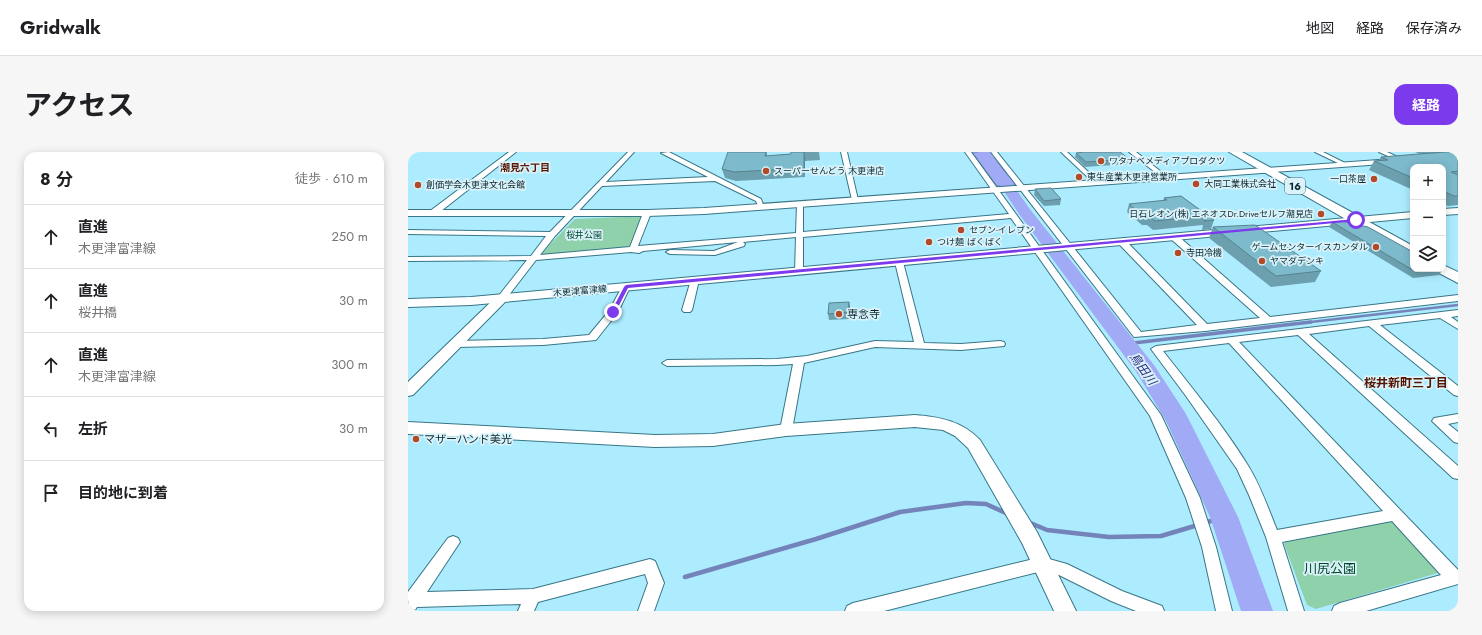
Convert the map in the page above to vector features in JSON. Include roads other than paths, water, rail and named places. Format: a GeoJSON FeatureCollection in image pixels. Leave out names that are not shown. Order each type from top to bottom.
{"type":"FeatureCollection","features":[{"type":"Feature","properties":{"kind":"highway","name":"16"},"geometry":{"type":"LineString","coordinates":[[1234,152],[1361,220],[1410,250]]}},
{"type":"Feature","properties":{"kind":"highway","name":"16"},"geometry":{"type":"LineString","coordinates":[[1243,152],[1270,170]]}},
{"type":"Feature","properties":{"kind":"highway","name":"16"},"geometry":{"type":"LineString","coordinates":[[1361,220],[1410,244]]}},
{"type":"Feature","properties":{"kind":"highway"},"geometry":{"type":"LineString","coordinates":[[1446,264],[1458,271]]}},
{"type":"Feature","properties":{"kind":"highway"},"geometry":{"type":"LineString","coordinates":[[1446,271],[1458,278]]}},
{"type":"Feature","properties":{"kind":"main road"},"geometry":{"type":"LineString","coordinates":[[1446,212],[1458,211]]}},
{"type":"Feature","properties":{"kind":"main road"},"geometry":{"type":"LineString","coordinates":[[1069,247],[1410,215]]}},
{"type":"Feature","properties":{"kind":"main road","name":"木更津富津線"},"geometry":{"type":"LineString","coordinates":[[408,302],[471,301],[1069,247]]}},
{"type":"Feature","properties":{"kind":"street"},"geometry":{"type":"LineString","coordinates":[[433,214],[513,152]]}},
{"type":"Feature","properties":{"kind":"street"},"geometry":{"type":"LineString","coordinates":[[408,391],[502,298],[552,234],[631,152]]}},
{"type":"Feature","properties":{"kind":"street"},"geometry":{"type":"LineString","coordinates":[[666,152],[664,153],[758,200],[761,206]]}},
{"type":"Feature","properties":{"kind":"street"},"geometry":{"type":"LineString","coordinates":[[844,152],[855,200]]}},
{"type":"Feature","properties":{"kind":"street"},"geometry":{"type":"LineString","coordinates":[[968,152],[1155,415],[1193,498],[1208,548],[1224,611]]}},
{"type":"Feature","properties":{"kind":"street"},"geometry":{"type":"LineString","coordinates":[[994,152],[1138,335],[1458,298]]}},
{"type":"Feature","properties":{"kind":"street"},"geometry":{"type":"LineString","coordinates":[[1064,152],[1097,183]]}},
{"type":"Feature","properties":{"kind":"street"},"geometry":{"type":"LineString","coordinates":[[1132,152],[1166,178]]}},
{"type":"Feature","properties":{"kind":"street"},"geometry":{"type":"LineString","coordinates":[[1318,152],[1344,164]]}},
{"type":"Feature","properties":{"kind":"street"},"geometry":{"type":"LineString","coordinates":[[1382,152],[1404,160]]}},
{"type":"Feature","properties":{"kind":"street"},"geometry":{"type":"LineString","coordinates":[[408,213],[572,214],[704,211],[1404,160]]}},
{"type":"Feature","properties":{"kind":"street"},"geometry":{"type":"LineString","coordinates":[[600,184],[716,180]]}},
{"type":"Feature","properties":{"kind":"street"},"geometry":{"type":"LineString","coordinates":[[799,271],[800,204]]}},
{"type":"Feature","properties":{"kind":"street"},"geometry":{"type":"LineString","coordinates":[[633,250],[647,213]]}},
{"type":"Feature","properties":{"kind":"street"},"geometry":{"type":"LineString","coordinates":[[408,259],[533,258],[1014,216]]}},
{"type":"Feature","properties":{"kind":"street"},"geometry":{"type":"LineString","coordinates":[[408,232],[552,234]]}},
{"type":"Feature","properties":{"kind":"street"},"geometry":{"type":"LineString","coordinates":[[1174,238],[1268,320]]}},
{"type":"Feature","properties":{"kind":"street"},"geometry":{"type":"LineString","coordinates":[[1122,242],[1205,328]]}},
{"type":"Feature","properties":{"kind":"street"},"geometry":{"type":"LineString","coordinates":[[899,262],[920,344]]}},
{"type":"Feature","properties":{"kind":"street"},"geometry":{"type":"LineString","coordinates":[[687,310],[695,280]]}},
{"type":"Feature","properties":{"kind":"street"},"geometry":{"type":"LineString","coordinates":[[456,344],[543,342],[592,338],[613,312],[626,287]]}},
{"type":"Feature","properties":{"kind":"street"},"geometry":{"type":"LineString","coordinates":[[1156,349],[1458,313]]}},
{"type":"Feature","properties":{"kind":"street"},"geometry":{"type":"LineString","coordinates":[[1442,315],[1458,326]]}},
{"type":"Feature","properties":{"kind":"street"},"geometry":{"type":"LineString","coordinates":[[1371,323],[1458,392]]}},
{"type":"Feature","properties":{"kind":"street"},"geometry":{"type":"LineString","coordinates":[[1301,332],[1458,474]]}},
{"type":"Feature","properties":{"kind":"street"},"geometry":{"type":"LineString","coordinates":[[1143,334],[1156,349],[1242,467],[1256,495],[1273,537],[1296,611]]}},
{"type":"Feature","properties":{"kind":"street"},"geometry":{"type":"LineString","coordinates":[[1231,340],[1456,578],[1340,611]]}},
{"type":"Feature","properties":{"kind":"street"},"geometry":{"type":"LineString","coordinates":[[667,363],[777,362],[799,360],[875,344],[920,344],[961,347],[1000,344]]}},
{"type":"Feature","properties":{"kind":"street"},"geometry":{"type":"LineString","coordinates":[[786,430],[799,360]]}},
{"type":"Feature","properties":{"kind":"street"},"geometry":{"type":"LineString","coordinates":[[1458,418],[1438,421],[1458,439]]}},
{"type":"Feature","properties":{"kind":"street"},"geometry":{"type":"LineString","coordinates":[[408,428],[655,441],[713,440],[786,430],[915,421],[936,422],[954,427],[965,433],[974,444],[1026,532],[1064,611]]}},
{"type":"Feature","properties":{"kind":"street"},"geometry":{"type":"LineString","coordinates":[[1273,537],[1395,515]]}},
{"type":"Feature","properties":{"kind":"street"},"geometry":{"type":"LineString","coordinates":[[409,603],[453,542]]}},
{"type":"Feature","properties":{"kind":"street"},"geometry":{"type":"LineString","coordinates":[[853,611],[1042,564],[1062,569],[1117,596],[1156,611]]}},
{"type":"Feature","properties":{"kind":"street"},"geometry":{"type":"LineString","coordinates":[[409,603],[533,596],[650,566],[656,583],[646,611]]}},
{"type":"Feature","properties":{"kind":"street"},"geometry":{"type":"LineString","coordinates":[[526,611],[533,596]]}},
{"type":"Feature","properties":{"kind":"water"},"geometry":{"type":"Polygon","coordinates":[[[972,152],[989,152],[1016,185],[997,186],[972,152]]]}},
{"type":"Feature","properties":{"kind":"waterway","name":"鳥田川"},"geometry":{"type":"LineString","coordinates":[[984,152],[1024,211],[1146,370],[1178,420],[1224,517],[1257,611]]}},
{"type":"Feature","properties":{"kind":"waterway"},"geometry":{"type":"LineString","coordinates":[[1302,323],[1458,305]]}},
{"type":"Feature","properties":{"kind":"waterway"},"geometry":{"type":"LineString","coordinates":[[1125,344],[1311,322]]}},
{"type":"Feature","properties":{"kind":"waterway"},"geometry":{"type":"LineString","coordinates":[[685,577],[816,539],[900,512],[966,503],[986,504],[1008,514]]}},
{"type":"Feature","properties":{"kind":"waterway"},"geometry":{"type":"LineString","coordinates":[[1204,523],[1224,517]]}},
{"type":"Feature","properties":{"kind":"waterway"},"geometry":{"type":"LineString","coordinates":[[1028,522],[1047,530],[1109,537],[1161,536],[1198,525]]}},
{"type":"Feature","properties":{"kind":"place","name":"ワタナベメディアプロダクツ"},"geometry":{"type":"Point","coordinates":[1101,161]}},
{"type":"Feature","properties":{"kind":"place","name":"スーパーせんどう 木更津店"},"geometry":{"type":"Point","coordinates":[766,171]}},
{"type":"Feature","properties":{"kind":"place","name":"東生産業木更津営業所"},"geometry":{"type":"Point","coordinates":[1079,177]}},
{"type":"Feature","properties":{"kind":"place","name":"一口茶屋"},"geometry":{"type":"Point","coordinates":[1374,179]}},
{"type":"Feature","properties":{"kind":"place","name":"大同工業株式会社"},"geometry":{"type":"Point","coordinates":[1196,184]}},
{"type":"Feature","properties":{"kind":"place","name":"創価学会木更津文化会館"},"geometry":{"type":"Point","coordinates":[418,185]}},
{"type":"Feature","properties":{"kind":"place","name":"日石レオン(株) エネオスDr.Driveセルフ潮見店"},"geometry":{"type":"Point","coordinates":[1321,214]}},
{"type":"Feature","properties":{"kind":"place","name":"セブン-イレブン"},"geometry":{"type":"Point","coordinates":[961,230]}},
{"type":"Feature","properties":{"kind":"place","name":"つけ麺 ばくばく"},"geometry":{"type":"Point","coordinates":[929,242]}},
{"type":"Feature","properties":{"kind":"place","name":"ゲームセンターイスカンダル"},"geometry":{"type":"Point","coordinates":[1376,247]}},
{"type":"Feature","properties":{"kind":"place","name":"寺田冷機"},"geometry":{"type":"Point","coordinates":[1178,253]}},
{"type":"Feature","properties":{"kind":"place","name":"ヤマダデンキ"},"geometry":{"type":"Point","coordinates":[1262,261]}},
{"type":"Feature","properties":{"kind":"place","name":"専念寺"},"geometry":{"type":"Point","coordinates":[839,314]}},
{"type":"Feature","properties":{"kind":"place","name":"マザーハンド美光"},"geometry":{"type":"Point","coordinates":[416,439]}},
{"type":"Feature","properties":{"kind":"district","name":"潮見六丁目"},"geometry":{"type":"Point","coordinates":[525,167]}},
{"type":"Feature","properties":{"kind":"district","name":"桜井新町三丁目"},"geometry":{"type":"Point","coordinates":[1406,383]}},
{"type":"Feature","properties":{"kind":"park label","name":"桜井公園"},"geometry":{"type":"Point","coordinates":[584,235]}},
{"type":"Feature","properties":{"kind":"park label","name":"川尻公園"},"geometry":{"type":"Point","coordinates":[1330,568]}}]}
